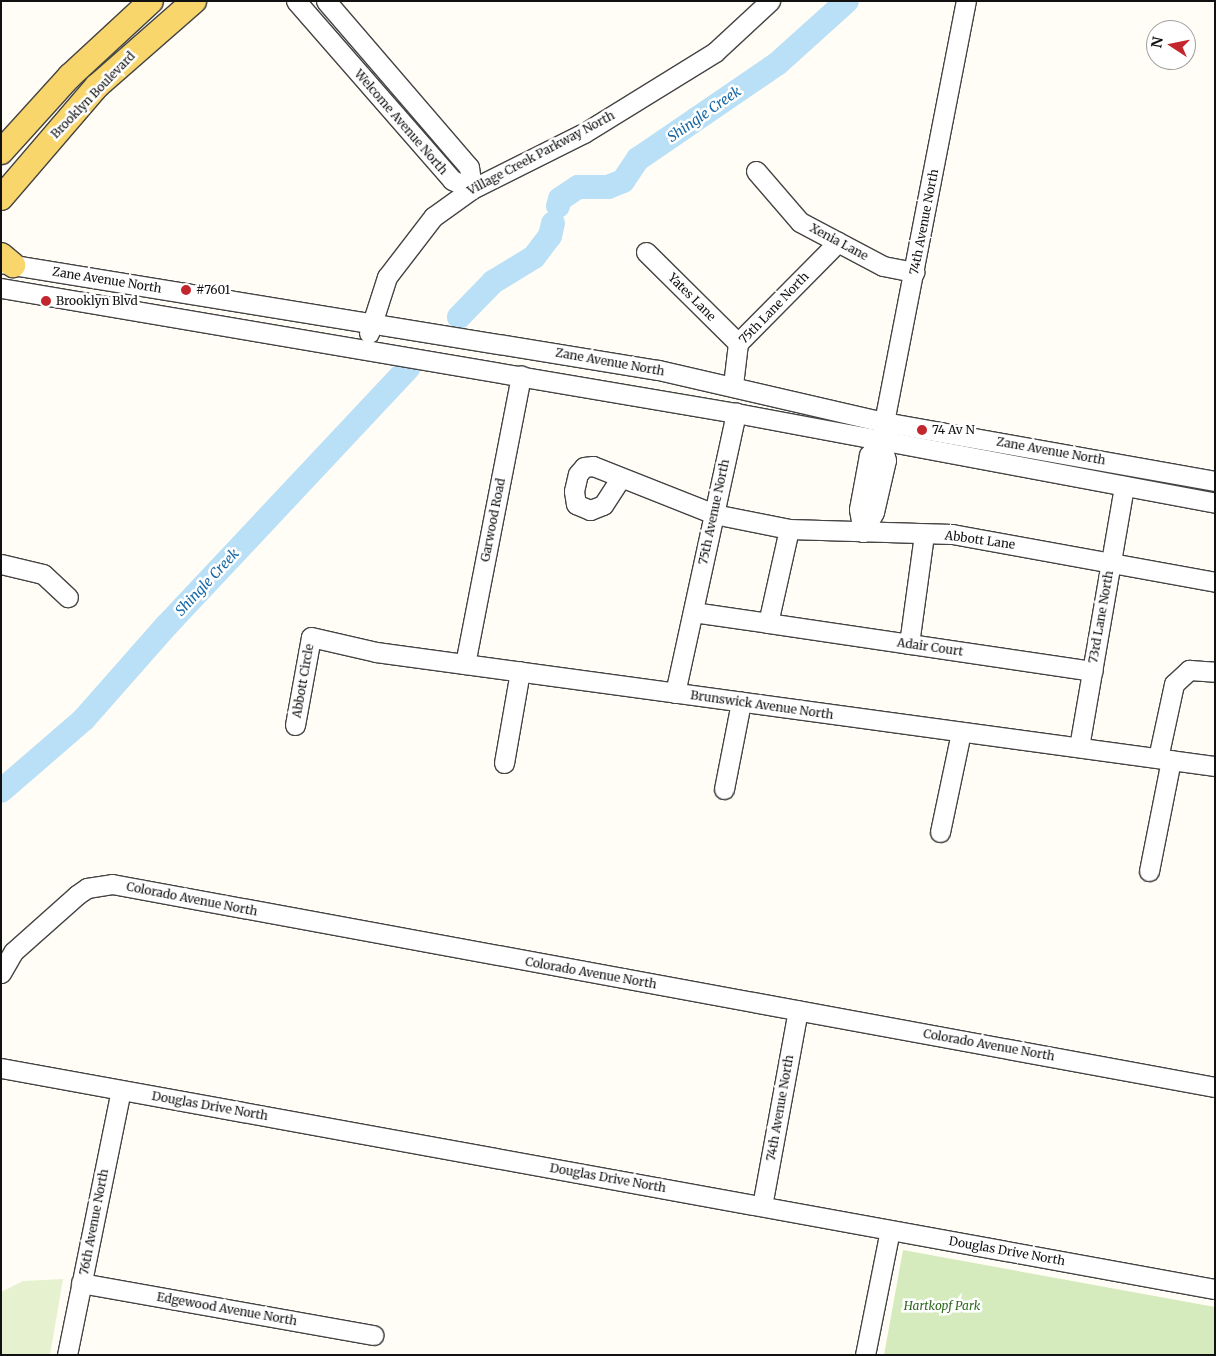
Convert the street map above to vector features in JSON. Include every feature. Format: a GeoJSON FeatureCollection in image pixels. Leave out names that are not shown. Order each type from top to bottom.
{"type":"FeatureCollection","features":[{"type":"Feature","properties":{"kind":"main road"},"geometry":{"type":"LineString","coordinates":[[1,152],[70,76],[151,1]]}},
{"type":"Feature","properties":{"kind":"main road","name":"Brooklyn Boulevard"},"geometry":{"type":"LineString","coordinates":[[1,198],[97,86],[194,1]]}},
{"type":"Feature","properties":{"kind":"street","name":"Welcome Avenue North"},"geometry":{"type":"LineString","coordinates":[[296,1],[452,180],[472,189]]}},
{"type":"Feature","properties":{"kind":"street","name":"Welcome Avenue North"},"geometry":{"type":"LineString","coordinates":[[326,1],[469,167],[472,189]]}},
{"type":"Feature","properties":{"kind":"street","name":"Village Creek Parkway North"},"geometry":{"type":"LineString","coordinates":[[367,349],[370,322],[387,278],[433,217],[472,189],[584,133],[715,52],[770,1]]}},
{"type":"Feature","properties":{"kind":"street","name":"74th Avenue North"},"geometry":{"type":"LineString","coordinates":[[863,532],[874,512],[886,460],[881,442],[884,422],[966,1]]}},
{"type":"Feature","properties":{"kind":"street","name":"Xenia Lane"},"geometry":{"type":"LineString","coordinates":[[756,171],[800,222],[883,266],[914,272]]}},
{"type":"Feature","properties":{"kind":"street","name":"75th Lane North"},"geometry":{"type":"LineString","coordinates":[[733,385],[738,343],[838,242]]}},
{"type":"Feature","properties":{"kind":"street","name":"Yates Lane"},"geometry":{"type":"LineString","coordinates":[[646,252],[738,343]]}},
{"type":"Feature","properties":{"kind":"street","name":"Zane Avenue North"},"geometry":{"type":"LineString","coordinates":[[5,261],[478,339],[733,385],[884,422],[1215,481]]}},
{"type":"Feature","properties":{"kind":"street","name":"Zane Avenue North"},"geometry":{"type":"LineString","coordinates":[[1,288],[736,413],[881,442],[1215,503]]}},
{"type":"Feature","properties":{"kind":"street","name":"Garwood Road"},"geometry":{"type":"LineString","coordinates":[[465,664],[521,375]]}},
{"type":"Feature","properties":{"kind":"street","name":"75th Avenue North"},"geometry":{"type":"LineString","coordinates":[[676,693],[736,413]]}},
{"type":"Feature","properties":{"kind":"street","name":"Abbott Lane"},"geometry":{"type":"LineString","coordinates":[[620,479],[714,514],[789,529],[924,535],[952,534],[1215,582]]}},
{"type":"Feature","properties":{"kind":"street","name":"73rd Lane North"},"geometry":{"type":"LineString","coordinates":[[1078,747],[1124,486]]}},
{"type":"Feature","properties":{"kind":"street"},"geometry":{"type":"LineString","coordinates":[[693,612],[768,623],[789,529]]}},
{"type":"Feature","properties":{"kind":"street"},"geometry":{"type":"LineString","coordinates":[[909,644],[924,535]]}},
{"type":"Feature","properties":{"kind":"street"},"geometry":{"type":"LineString","coordinates":[[1,564],[43,574],[68,597]]}},
{"type":"Feature","properties":{"kind":"street","name":"Adair Court"},"geometry":{"type":"LineString","coordinates":[[768,623],[1092,671]]}},
{"type":"Feature","properties":{"kind":"street","name":"Brunswick Avenue North"},"geometry":{"type":"LineString","coordinates":[[311,637],[376,652],[1215,766]]}},
{"type":"Feature","properties":{"kind":"street","name":"Abbott Circle"},"geometry":{"type":"LineString","coordinates":[[296,725],[311,637]]}},
{"type":"Feature","properties":{"kind":"street"},"geometry":{"type":"LineString","coordinates":[[1149,871],[1174,684],[1188,670],[1215,672]]}},
{"type":"Feature","properties":{"kind":"street"},"geometry":{"type":"LineString","coordinates":[[504,763],[520,671]]}},
{"type":"Feature","properties":{"kind":"street"},"geometry":{"type":"LineString","coordinates":[[724,789],[741,702]]}},
{"type":"Feature","properties":{"kind":"street"},"geometry":{"type":"LineString","coordinates":[[940,832],[961,732]]}},
{"type":"Feature","properties":{"kind":"street","name":"Colorado Avenue North"},"geometry":{"type":"LineString","coordinates":[[1,973],[13,952],[77,896],[87,888],[112,884],[1215,1087]]}},
{"type":"Feature","properties":{"kind":"street","name":"74th Avenue North"},"geometry":{"type":"LineString","coordinates":[[762,1206],[798,1010]]}},
{"type":"Feature","properties":{"kind":"street","name":"Douglas Drive North"},"geometry":{"type":"LineString","coordinates":[[1,1068],[1215,1289]]}},
{"type":"Feature","properties":{"kind":"street","name":"76th Avenue North"},"geometry":{"type":"LineString","coordinates":[[67,1355],[121,1090]]}},
{"type":"Feature","properties":{"kind":"street"},"geometry":{"type":"LineString","coordinates":[[865,1355],[890,1230]]}},
{"type":"Feature","properties":{"kind":"street","name":"Edgewood Avenue North"},"geometry":{"type":"LineString","coordinates":[[81,1283],[373,1335]]}},
{"type":"Feature","properties":{"kind":"green space","name":"Hartkopf Park"},"geometry":{"type":"Polygon","coordinates":[[[903,1250],[1215,1307],[1215,1355],[884,1355],[903,1250]]]}},
{"type":"Feature","properties":{"kind":"green space"},"geometry":{"type":"Polygon","coordinates":[[[63,1279],[50,1355],[1,1355],[1,1292],[23,1281],[63,1279]]]}},
{"type":"Feature","properties":{"kind":"waterway","name":"Shingle Creek"},"geometry":{"type":"LineString","coordinates":[[558,206],[560,199],[578,187],[608,187],[623,181],[638,159],[777,64],[847,1]]}},
{"type":"Feature","properties":{"kind":"waterway","name":"Shingle Creek"},"geometry":{"type":"LineString","coordinates":[[459,317],[493,282],[534,257],[550,236],[553,223]]}},
{"type":"Feature","properties":{"kind":"waterway","name":"Shingle Creek"},"geometry":{"type":"LineString","coordinates":[[1,791],[84,719],[167,625],[408,368]]}},
{"type":"Feature","properties":{"kind":"place","name":"#7601"},"geometry":{"type":"Point","coordinates":[186,290]}},
{"type":"Feature","properties":{"kind":"place","name":"Brooklyn Blvd"},"geometry":{"type":"Point","coordinates":[46,301]}},
{"type":"Feature","properties":{"kind":"place","name":"74 Av N"},"geometry":{"type":"Point","coordinates":[922,430]}}]}
